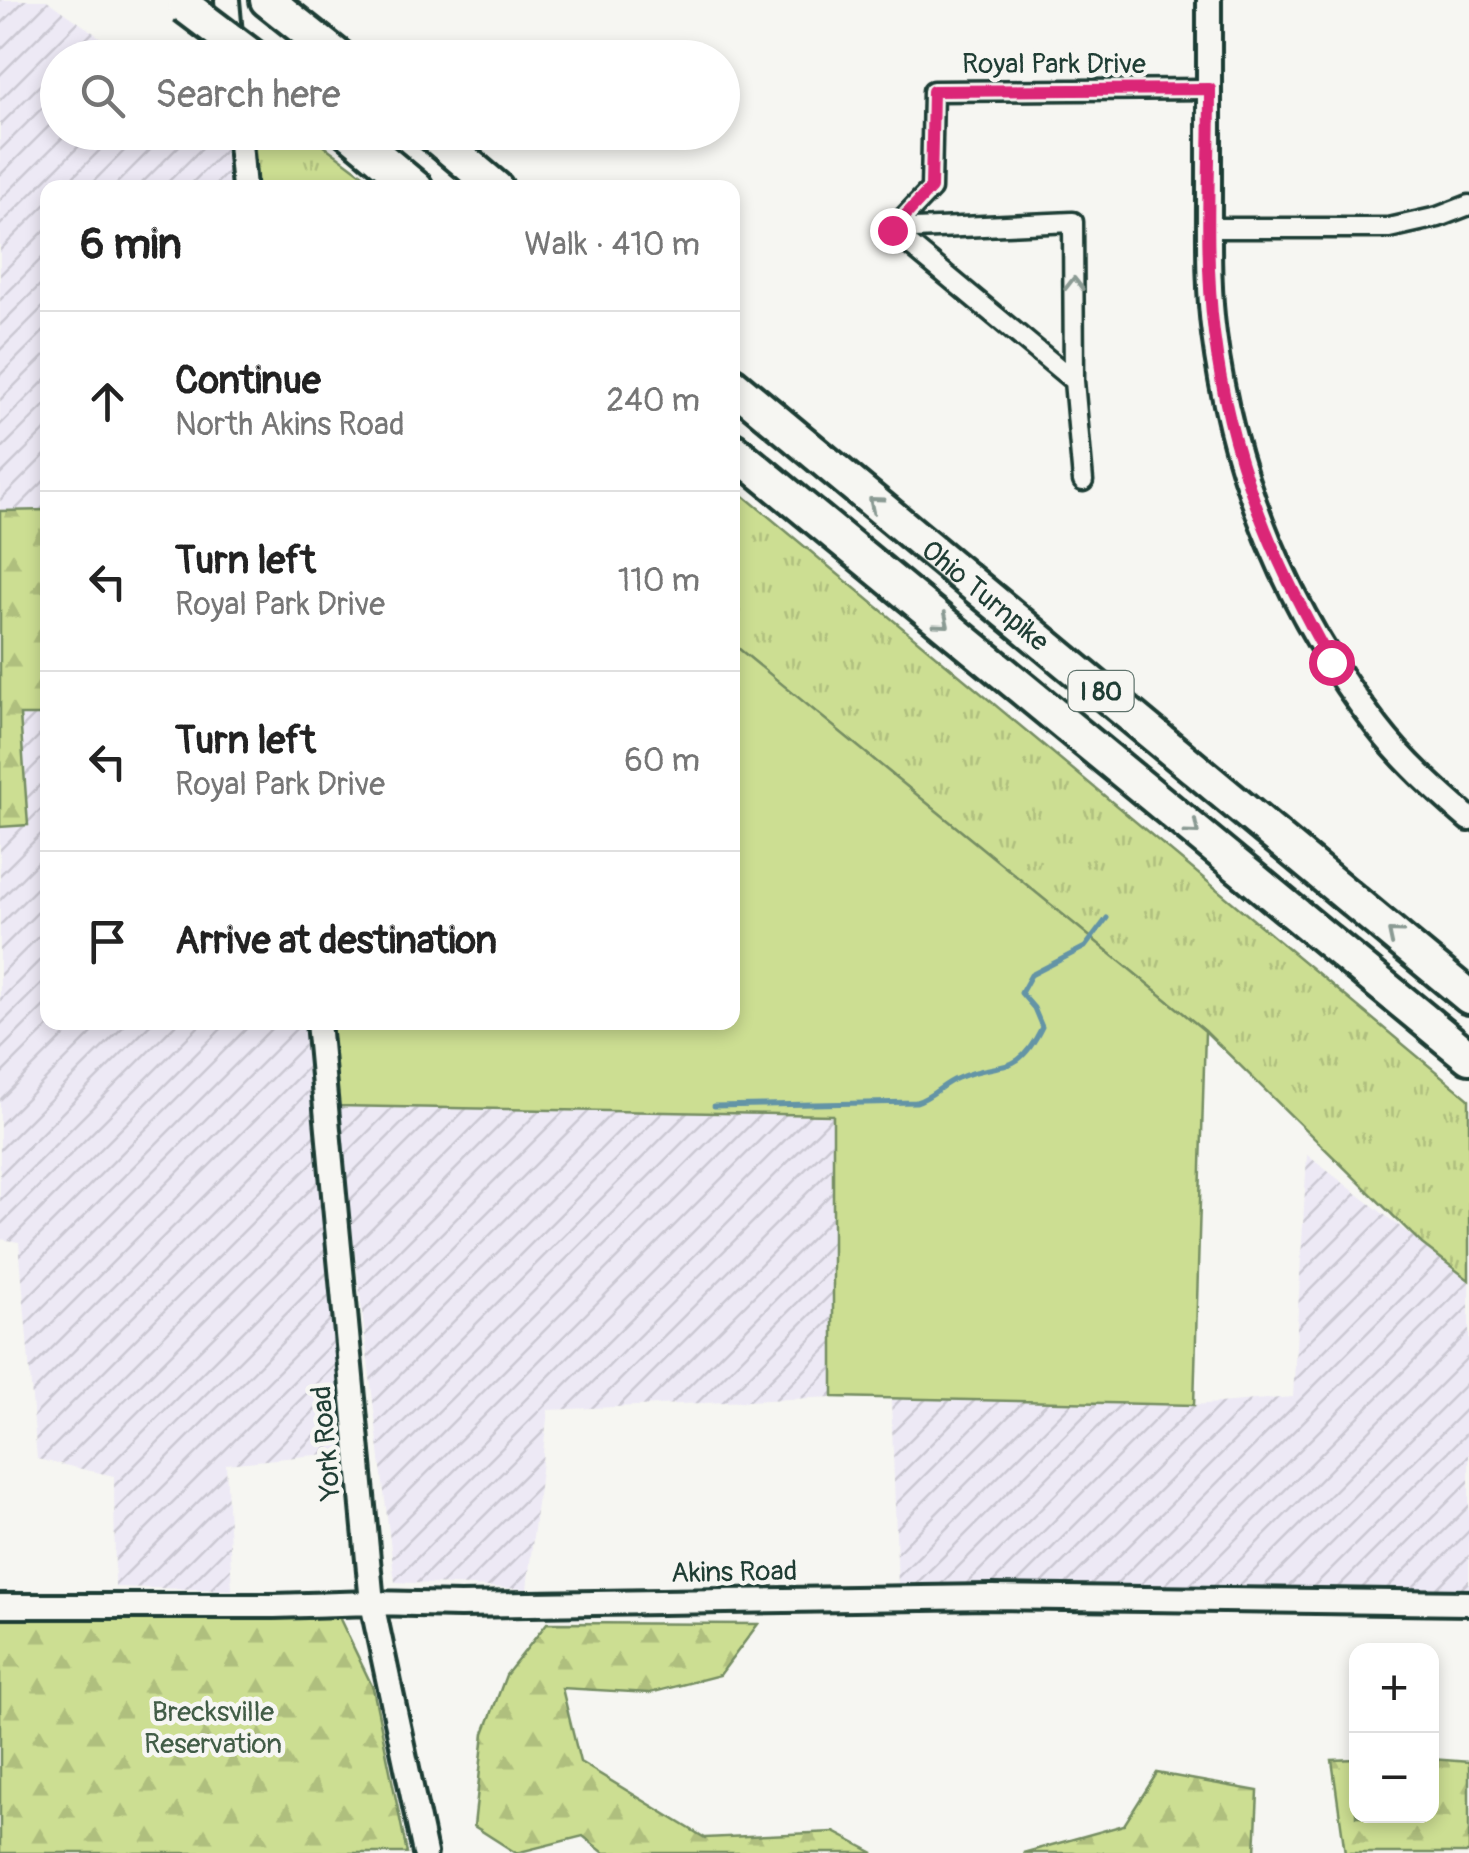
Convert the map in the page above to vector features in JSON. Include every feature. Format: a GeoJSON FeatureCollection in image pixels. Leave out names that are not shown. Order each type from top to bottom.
{"type":"FeatureCollection","features":[{"type":"Feature","properties":{"kind":"highway"},"geometry":{"type":"LineString","coordinates":[[267,0],[318,40]]}},
{"type":"Feature","properties":{"kind":"highway"},"geometry":{"type":"LineString","coordinates":[[181,3],[230,40]]}},
{"type":"Feature","properties":{"kind":"highway"},"geometry":{"type":"LineString","coordinates":[[371,150],[406,180]]}},
{"type":"Feature","properties":{"kind":"highway"},"geometry":{"type":"LineString","coordinates":[[451,150],[487,180]]}},
{"type":"Feature","properties":{"kind":"highway","name":"Ohio Turnpike"},"geometry":{"type":"LineString","coordinates":[[740,391],[1469,997]]}},
{"type":"Feature","properties":{"kind":"highway","name":"Ohio Turnpike"},"geometry":{"type":"LineString","coordinates":[[740,456],[1469,1057]]}},
{"type":"Feature","properties":{"kind":"street"},"geometry":{"type":"LineString","coordinates":[[227,0],[230,40]]}},
{"type":"Feature","properties":{"kind":"street"},"geometry":{"type":"LineString","coordinates":[[1209,0],[1213,330],[1234,441],[1250,496],[1294,597],[1331,662],[1378,729],[1416,772],[1465,808]]}},
{"type":"Feature","properties":{"kind":"street","name":"Royal Park Drive"},"geometry":{"type":"LineString","coordinates":[[892,230],[931,188],[933,91],[1210,89]]}},
{"type":"Feature","properties":{"kind":"street"},"geometry":{"type":"LineString","coordinates":[[241,150],[243,180]]}},
{"type":"Feature","properties":{"kind":"street"},"geometry":{"type":"LineString","coordinates":[[1210,228],[1389,228],[1438,218],[1469,205]]}},
{"type":"Feature","properties":{"kind":"street"},"geometry":{"type":"LineString","coordinates":[[892,230],[1074,222],[1074,381],[1083,480]]}},
{"type":"Feature","properties":{"kind":"street"},"geometry":{"type":"LineString","coordinates":[[892,230],[1074,381]]}},
{"type":"Feature","properties":{"kind":"street","name":"York Road"},"geometry":{"type":"LineString","coordinates":[[319,1030],[372,1602],[424,1853]]}},
{"type":"Feature","properties":{"kind":"street","name":"Akins Road"},"geometry":{"type":"LineString","coordinates":[[0,1606],[372,1602],[460,1605],[1003,1597],[1469,1603]]}},
{"type":"Feature","properties":{"kind":"shaded area"},"geometry":{"type":"Polygon","coordinates":[[[0,0],[47,0],[104,40],[40,40],[40,150],[231,150],[233,180],[40,180],[40,510],[0,511],[0,0]]]}},
{"type":"Feature","properties":{"kind":"shaded area"},"geometry":{"type":"Polygon","coordinates":[[[20,715],[40,715],[40,1030],[308,1030],[346,1452],[226,1464],[232,1590],[115,1587],[114,1476],[37,1459],[19,1242],[0,1239],[0,827],[28,825],[20,715]]]}},
{"type":"Feature","properties":{"kind":"shaded area"},"geometry":{"type":"Polygon","coordinates":[[[337,1106],[834,1115],[833,1397],[548,1410],[527,1589],[395,1582],[337,1106]]]}},
{"type":"Feature","properties":{"kind":"shaded area"},"geometry":{"type":"Polygon","coordinates":[[[1307,1155],[1469,1280],[1469,1591],[1062,1592],[898,1587],[891,1399],[1194,1405],[1293,1397],[1307,1155]]]}},
{"type":"Feature","properties":{"kind":"green space"},"geometry":{"type":"Polygon","coordinates":[[[255,150],[330,150],[370,180],[257,180],[255,150]]]}},
{"type":"Feature","properties":{"kind":"green space"},"geometry":{"type":"Polygon","coordinates":[[[740,493],[1469,1099],[1469,1280],[1422,1244],[1205,1031],[740,650],[740,493]]]}},
{"type":"Feature","properties":{"kind":"green space"},"geometry":{"type":"Polygon","coordinates":[[[40,510],[40,715],[20,715],[28,825],[0,827],[0,511],[40,510]]]}},
{"type":"Feature","properties":{"kind":"green space"},"geometry":{"type":"Polygon","coordinates":[[[740,650],[1205,1031],[1194,1405],[833,1397],[833,1115],[337,1106],[331,1030],[740,1030],[740,650]]]}},
{"type":"Feature","properties":{"kind":"green space","name":"Brecksville Reservation"},"geometry":{"type":"Polygon","coordinates":[[[338,1615],[373,1688],[407,1853],[0,1853],[0,1616],[338,1615]]]}},
{"type":"Feature","properties":{"kind":"green space"},"geometry":{"type":"Polygon","coordinates":[[[547,1623],[758,1624],[720,1675],[650,1693],[562,1688],[580,1762],[705,1838],[834,1832],[874,1853],[604,1853],[583,1836],[516,1853],[474,1826],[484,1733],[506,1675],[547,1623]]]}},
{"type":"Feature","properties":{"kind":"green space"},"geometry":{"type":"Polygon","coordinates":[[[1349,1759],[1349,1823],[1439,1823],[1439,1760],[1469,1762],[1469,1853],[1345,1853],[1332,1760],[1349,1759]]]}},
{"type":"Feature","properties":{"kind":"green space"},"geometry":{"type":"Polygon","coordinates":[[[1157,1773],[1258,1791],[1255,1853],[1023,1853],[1124,1825],[1157,1773]]]}},
{"type":"Feature","properties":{"kind":"waterway"},"geometry":{"type":"LineString","coordinates":[[714,1106],[916,1102],[958,1078],[1015,1061],[1033,1044],[1042,1027],[1034,1008],[1021,993],[1031,975],[1085,947],[1107,918]]}},
{"type":"Feature","properties":{"kind":"route"},"geometry":{"type":"LineString","coordinates":[[892,230],[931,188],[933,91],[1210,89],[1213,330],[1220,376],[1250,496],[1294,597],[1331,662]]}}]}
